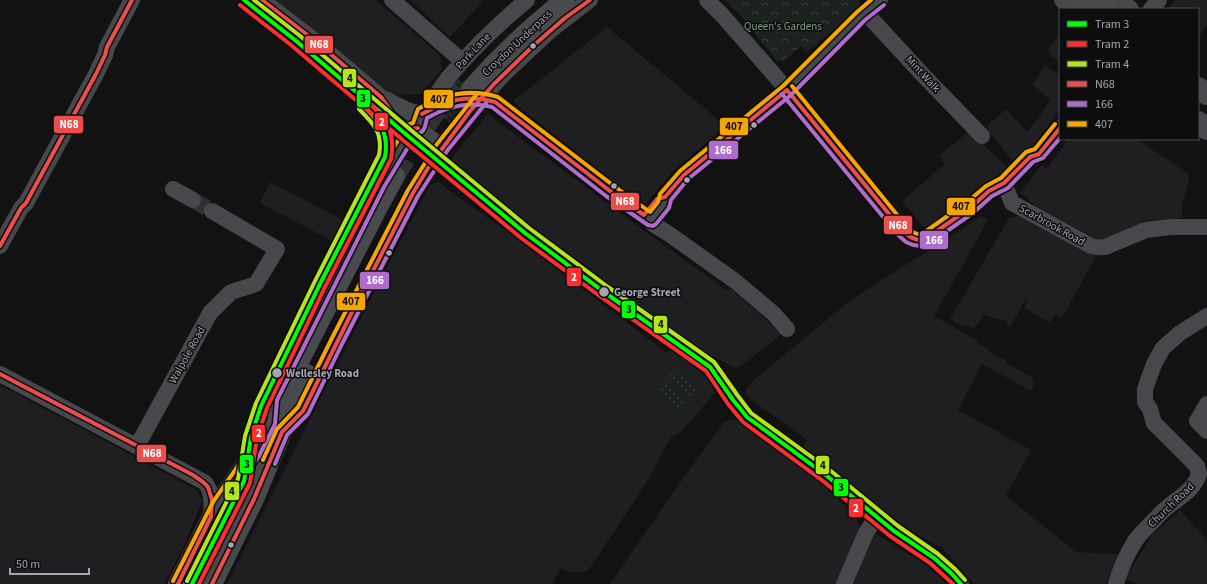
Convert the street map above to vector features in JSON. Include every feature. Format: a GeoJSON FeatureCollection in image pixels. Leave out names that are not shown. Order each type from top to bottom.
{"type":"FeatureCollection","features":[{"type":"Feature","properties":{"kind":"highway"},"geometry":{"type":"LineString","coordinates":[[1085,4],[1104,8]]}},
{"type":"Feature","properties":{"kind":"highway"},"geometry":{"type":"LineString","coordinates":[[1199,123],[1207,129]]}},
{"type":"Feature","properties":{"kind":"main road","name":"Croydon Underpass"},"geometry":{"type":"LineString","coordinates":[[469,82],[499,42],[547,0]]}},
{"type":"Feature","properties":{"kind":"main road","name":"Croydon Underpass"},"geometry":{"type":"LineString","coordinates":[[469,82],[565,0]]}},
{"type":"Feature","properties":{"kind":"main road"},"geometry":{"type":"LineString","coordinates":[[178,584],[211,517],[234,480],[276,426],[332,322],[386,214],[399,179]]}},
{"type":"Feature","properties":{"kind":"main road"},"geometry":{"type":"LineString","coordinates":[[212,584],[254,499],[276,426]]}},
{"type":"Feature","properties":{"kind":"street"},"geometry":{"type":"LineString","coordinates":[[0,246],[21,208],[26,204],[96,74],[106,55],[107,47],[132,0]]}},
{"type":"Feature","properties":{"kind":"street"},"geometry":{"type":"LineString","coordinates":[[262,0],[314,40],[381,97],[393,114],[420,120],[442,147],[413,193],[343,329],[303,411],[276,426],[271,398],[379,184],[420,120],[453,100],[468,98],[469,82]]}},
{"type":"Feature","properties":{"kind":"street"},"geometry":{"type":"LineString","coordinates":[[392,0],[469,82],[653,224],[735,282],[774,314],[787,329]]}},
{"type":"Feature","properties":{"kind":"street","name":"Park Lane"},"geometry":{"type":"LineString","coordinates":[[442,147],[469,82],[495,28],[527,0]]}},
{"type":"Feature","properties":{"kind":"street","name":"Park Lane"},"geometry":{"type":"LineString","coordinates":[[420,120],[435,95],[469,82],[504,74],[565,18],[590,0]]}},
{"type":"Feature","properties":{"kind":"street"},"geometry":{"type":"LineString","coordinates":[[707,0],[723,16],[787,90],[903,231],[914,240],[924,240],[970,208],[989,191],[1004,183],[1030,157],[1039,154],[1059,129]]}},
{"type":"Feature","properties":{"kind":"street"},"geometry":{"type":"LineString","coordinates":[[647,218],[664,205],[666,197],[684,175],[787,90],[865,12],[880,0]]}},
{"type":"Feature","properties":{"kind":"street"},"geometry":{"type":"LineString","coordinates":[[1062,0],[1085,4]]}},
{"type":"Feature","properties":{"kind":"street"},"geometry":{"type":"LineString","coordinates":[[1120,0],[1130,8]]}},
{"type":"Feature","properties":{"kind":"street"},"geometry":{"type":"LineString","coordinates":[[1152,8],[1159,0]]}},
{"type":"Feature","properties":{"kind":"street","name":"Mint Walk"},"geometry":{"type":"LineString","coordinates":[[865,12],[982,136]]}},
{"type":"Feature","properties":{"kind":"street","name":"Scarbrook Road"},"geometry":{"type":"LineString","coordinates":[[1004,183],[1012,203],[1091,246],[1101,248],[1146,230],[1180,227],[1207,227]]}},
{"type":"Feature","properties":{"kind":"street"},"geometry":{"type":"LineString","coordinates":[[173,189],[193,200]]}},
{"type":"Feature","properties":{"kind":"street","name":"Walpole Road"},"geometry":{"type":"LineString","coordinates":[[137,446],[210,313],[230,292],[256,284],[277,248],[212,211]]}},
{"type":"Feature","properties":{"kind":"street"},"geometry":{"type":"LineString","coordinates":[[1203,474],[1197,466],[1154,423],[1150,409],[1145,402],[1145,389],[1154,364],[1163,348],[1180,333],[1207,316]]}},
{"type":"Feature","properties":{"kind":"street"},"geometry":{"type":"LineString","coordinates":[[0,374],[206,484],[211,496],[211,517]]}},
{"type":"Feature","properties":{"kind":"street"},"geometry":{"type":"LineString","coordinates":[[1207,404],[1197,420],[1207,431]]}},
{"type":"Feature","properties":{"kind":"street","name":"Church Road"},"geometry":{"type":"LineString","coordinates":[[1116,584],[1119,573],[1136,541],[1162,512],[1188,491],[1203,474]]}},
{"type":"Feature","properties":{"kind":"street"},"geometry":{"type":"LineString","coordinates":[[848,493],[894,531],[934,558],[961,584]]}},
{"type":"Feature","properties":{"kind":"street"},"geometry":{"type":"LineString","coordinates":[[844,584],[866,533],[876,517]]}},
{"type":"Feature","properties":{"kind":"shaded area"},"geometry":{"type":"Polygon","coordinates":[[[276,0],[376,0],[440,55],[442,69],[421,94],[392,95],[276,0]]]}},
{"type":"Feature","properties":{"kind":"shaded area"},"geometry":{"type":"Polygon","coordinates":[[[410,0],[484,0],[450,37],[410,0]]]}},
{"type":"Feature","properties":{"kind":"shaded area"},"geometry":{"type":"Polygon","coordinates":[[[1176,0],[1207,0],[1207,24],[1199,37],[1199,8],[1168,8],[1176,0]]]}},
{"type":"Feature","properties":{"kind":"shaded area"},"geometry":{"type":"Polygon","coordinates":[[[607,27],[726,126],[673,171],[644,206],[519,107],[513,100],[607,27]]]}},
{"type":"Feature","properties":{"kind":"shaded area"},"geometry":{"type":"Polygon","coordinates":[[[1059,35],[1059,62],[1051,56],[1048,50],[1059,35]]]}},
{"type":"Feature","properties":{"kind":"shaded area"},"geometry":{"type":"Polygon","coordinates":[[[1045,65],[1059,74],[1059,111],[1021,161],[1015,161],[1011,159],[990,133],[987,126],[1006,109],[1027,131],[1039,117],[1050,100],[1032,85],[1045,65]]]}},
{"type":"Feature","properties":{"kind":"shaded area"},"geometry":{"type":"Polygon","coordinates":[[[488,114],[658,241],[728,291],[730,288],[782,334],[736,369],[684,341],[507,207],[456,165],[453,161],[453,156],[488,114]]]}},
{"type":"Feature","properties":{"kind":"shaded area"},"geometry":{"type":"Polygon","coordinates":[[[969,131],[1007,167],[1007,169],[925,229],[902,201],[945,164],[939,156],[969,131]]]}},
{"type":"Feature","properties":{"kind":"shaded area"},"geometry":{"type":"Polygon","coordinates":[[[1068,140],[1138,140],[1188,173],[1189,181],[1182,204],[1182,218],[1141,221],[1141,225],[1103,239],[1095,238],[1039,209],[1020,192],[1041,166],[1047,168],[1068,140]]]}},
{"type":"Feature","properties":{"kind":"shaded area"},"geometry":{"type":"Polygon","coordinates":[[[270,182],[345,221],[334,242],[260,203],[270,182]]]}},
{"type":"Feature","properties":{"kind":"shaded area"},"geometry":{"type":"Polygon","coordinates":[[[438,182],[509,233],[667,353],[672,348],[719,388],[682,431],[672,437],[666,445],[650,477],[590,568],[583,573],[567,571],[561,568],[552,584],[227,584],[334,371],[430,185],[438,182]]]}},
{"type":"Feature","properties":{"kind":"shaded area"},"geometry":{"type":"Polygon","coordinates":[[[1021,215],[1096,256],[1062,318],[1055,314],[1050,323],[1024,308],[1028,300],[1026,299],[1010,327],[1005,321],[984,315],[974,329],[965,324],[963,327],[950,319],[1009,218],[1021,215]]]}},
{"type":"Feature","properties":{"kind":"shaded area"},"geometry":{"type":"Polygon","coordinates":[[[981,216],[988,220],[934,316],[978,341],[977,343],[989,349],[988,351],[1007,361],[1006,363],[1033,378],[1032,381],[1035,382],[1031,391],[982,364],[958,410],[1031,450],[1006,496],[1076,552],[1120,554],[1106,584],[974,584],[943,549],[910,530],[863,494],[846,486],[800,452],[807,440],[749,398],[746,393],[746,389],[754,380],[846,304],[981,216]]]}},
{"type":"Feature","properties":{"kind":"shaded area"},"geometry":{"type":"Polygon","coordinates":[[[0,385],[195,489],[203,500],[183,548],[164,584],[0,584],[0,385]]]}},
{"type":"Feature","properties":{"kind":"shaded area"},"geometry":{"type":"Polygon","coordinates":[[[729,420],[739,421],[816,475],[857,520],[861,530],[836,584],[610,584],[724,422],[729,420]]]}},
{"type":"Feature","properties":{"kind":"shaded area"},"geometry":{"type":"Polygon","coordinates":[[[1180,510],[1207,540],[1207,584],[1139,584],[1125,579],[1152,535],[1180,510]]]}},
{"type":"Feature","properties":{"kind":"shaded area"},"geometry":{"type":"Polygon","coordinates":[[[876,534],[923,563],[937,574],[946,584],[854,584],[864,555],[876,534]]]}},
{"type":"Feature","properties":{"kind":"green space","name":"Queen's Gardens"},"geometry":{"type":"Polygon","coordinates":[[[725,0],[858,0],[862,5],[807,52],[801,46],[784,61],[781,60],[778,62],[740,15],[725,0]]]}},
{"type":"Feature","properties":{"kind":"green space"},"geometry":{"type":"Polygon","coordinates":[[[457,78],[476,93],[441,100],[457,78]]]}},
{"type":"Feature","properties":{"kind":"green space"},"geometry":{"type":"Polygon","coordinates":[[[466,105],[450,124],[441,113],[444,111],[466,105]]]}},
{"type":"Feature","properties":{"kind":"green space"},"geometry":{"type":"Polygon","coordinates":[[[673,370],[697,390],[690,398],[666,379],[673,370]]]}},
{"type":"Feature","properties":{"kind":"green space"},"geometry":{"type":"Polygon","coordinates":[[[664,381],[688,401],[680,411],[656,391],[664,381]]]}},
{"type":"Feature","properties":{"kind":"tunnel"},"geometry":{"type":"LineString","coordinates":[[395,176],[435,113],[462,81]]}},
{"type":"Feature","properties":{"kind":"tunnel"},"geometry":{"type":"LineString","coordinates":[[193,200],[212,211]]}},
{"type":"Feature","properties":{"kind":"tram line","name":"3"},"geometry":{"type":"LineString","coordinates":[[244,0],[295,40],[525,233],[604,292],[710,367],[747,417],[827,476],[894,531],[934,558],[961,584]]}},
{"type":"Feature","properties":{"kind":"tram line","name":"4"},"geometry":{"type":"LineString","coordinates":[[254,0],[299,35],[529,228],[608,287],[714,362],[751,413],[831,471],[898,526],[938,554],[965,580]]}},
{"type":"Feature","properties":{"kind":"tram line","name":"2"},"geometry":{"type":"LineString","coordinates":[[240,5],[291,45],[521,238],[601,297],[706,371],[728,404],[743,422],[823,481],[890,536],[930,563],[953,584]]}},
{"type":"Feature","properties":{"kind":"tram line","name":"2"},"geometry":{"type":"LineString","coordinates":[[199,584],[250,483],[257,438],[267,408],[325,287],[391,159],[391,134],[384,120],[367,101]]}},
{"type":"Feature","properties":{"kind":"tram line","name":"3"},"geometry":{"type":"LineString","coordinates":[[192,584],[244,481],[251,437],[261,406],[320,284],[385,157],[386,141],[382,128],[363,105]]}},
{"type":"Feature","properties":{"kind":"tram line","name":"4"},"geometry":{"type":"LineString","coordinates":[[187,581],[238,479],[245,436],[256,403],[315,281],[379,155],[380,141],[376,129],[359,109]]}},
{"type":"Feature","properties":{"kind":"transit line","name":"N68"},"geometry":{"type":"LineString","coordinates":[[0,246],[21,208],[26,203],[96,74],[107,47],[132,0]]}},
{"type":"Feature","properties":{"kind":"transit line","name":"N68"},"geometry":{"type":"LineString","coordinates":[[262,0],[314,40],[381,97],[393,114],[412,129],[418,128]]}},
{"type":"Feature","properties":{"kind":"transit line","name":"N68"},"geometry":{"type":"LineString","coordinates":[[212,584],[254,499],[282,432],[303,411],[413,193],[428,168],[470,111],[494,84],[533,46],[565,18],[590,0]]}},
{"type":"Feature","properties":{"kind":"transit line","name":"407"},"geometry":{"type":"LineString","coordinates":[[173,581],[213,502],[249,450],[264,419],[266,395],[374,181],[407,125],[413,123],[418,109],[447,96],[456,94],[477,93],[498,97],[650,212],[658,202],[660,194],[680,171],[783,86],[857,12],[871,0]]}},
{"type":"Feature","properties":{"kind":"transit line","name":"166"},"geometry":{"type":"LineString","coordinates":[[185,584],[223,508],[259,456],[275,424],[277,400],[384,187],[416,134],[423,131],[427,118],[443,110],[459,106],[475,104],[492,107],[606,196],[648,225],[653,226],[669,208],[671,200],[688,179],[791,95],[865,20],[884,5]]}},
{"type":"Feature","properties":{"kind":"transit line","name":"407"},"geometry":{"type":"LineString","coordinates":[[792,86],[907,227],[917,234],[922,234],[966,203],[986,186],[1001,178],[1026,152],[1035,149],[1055,124]]}},
{"type":"Feature","properties":{"kind":"transit line","name":"N68"},"geometry":{"type":"LineString","coordinates":[[422,114],[440,105],[457,100],[475,99],[495,102],[610,191],[644,215],[657,199],[665,197],[684,175],[787,90],[903,231],[912,238],[918,240],[924,240],[970,208],[989,191],[1004,183],[1030,157],[1039,154],[1059,129]]}},
{"type":"Feature","properties":{"kind":"transit line","name":"166"},"geometry":{"type":"LineString","coordinates":[[782,94],[898,235],[906,242],[913,245],[927,245],[973,213],[992,196],[1008,188],[1033,162],[1043,158],[1059,139]]}},
{"type":"Feature","properties":{"kind":"transit line","name":"407"},"geometry":{"type":"LineString","coordinates":[[263,460],[277,429],[298,407],[408,190],[437,144],[476,95]]}},
{"type":"Feature","properties":{"kind":"transit line","name":"166"},"geometry":{"type":"LineString","coordinates":[[275,464],[287,435],[308,414],[418,196],[447,151],[486,103]]}},
{"type":"Feature","properties":{"kind":"transit line","name":"N68"},"geometry":{"type":"LineString","coordinates":[[0,374],[193,475],[208,487],[212,500],[211,517],[178,584]]}},
{"type":"Feature","properties":{"kind":"place","name":"George Street"},"geometry":{"type":"Point","coordinates":[604,292]}},
{"type":"Feature","properties":{"kind":"place","name":"Wellesley Road"},"geometry":{"type":"Point","coordinates":[277,373]}}]}
